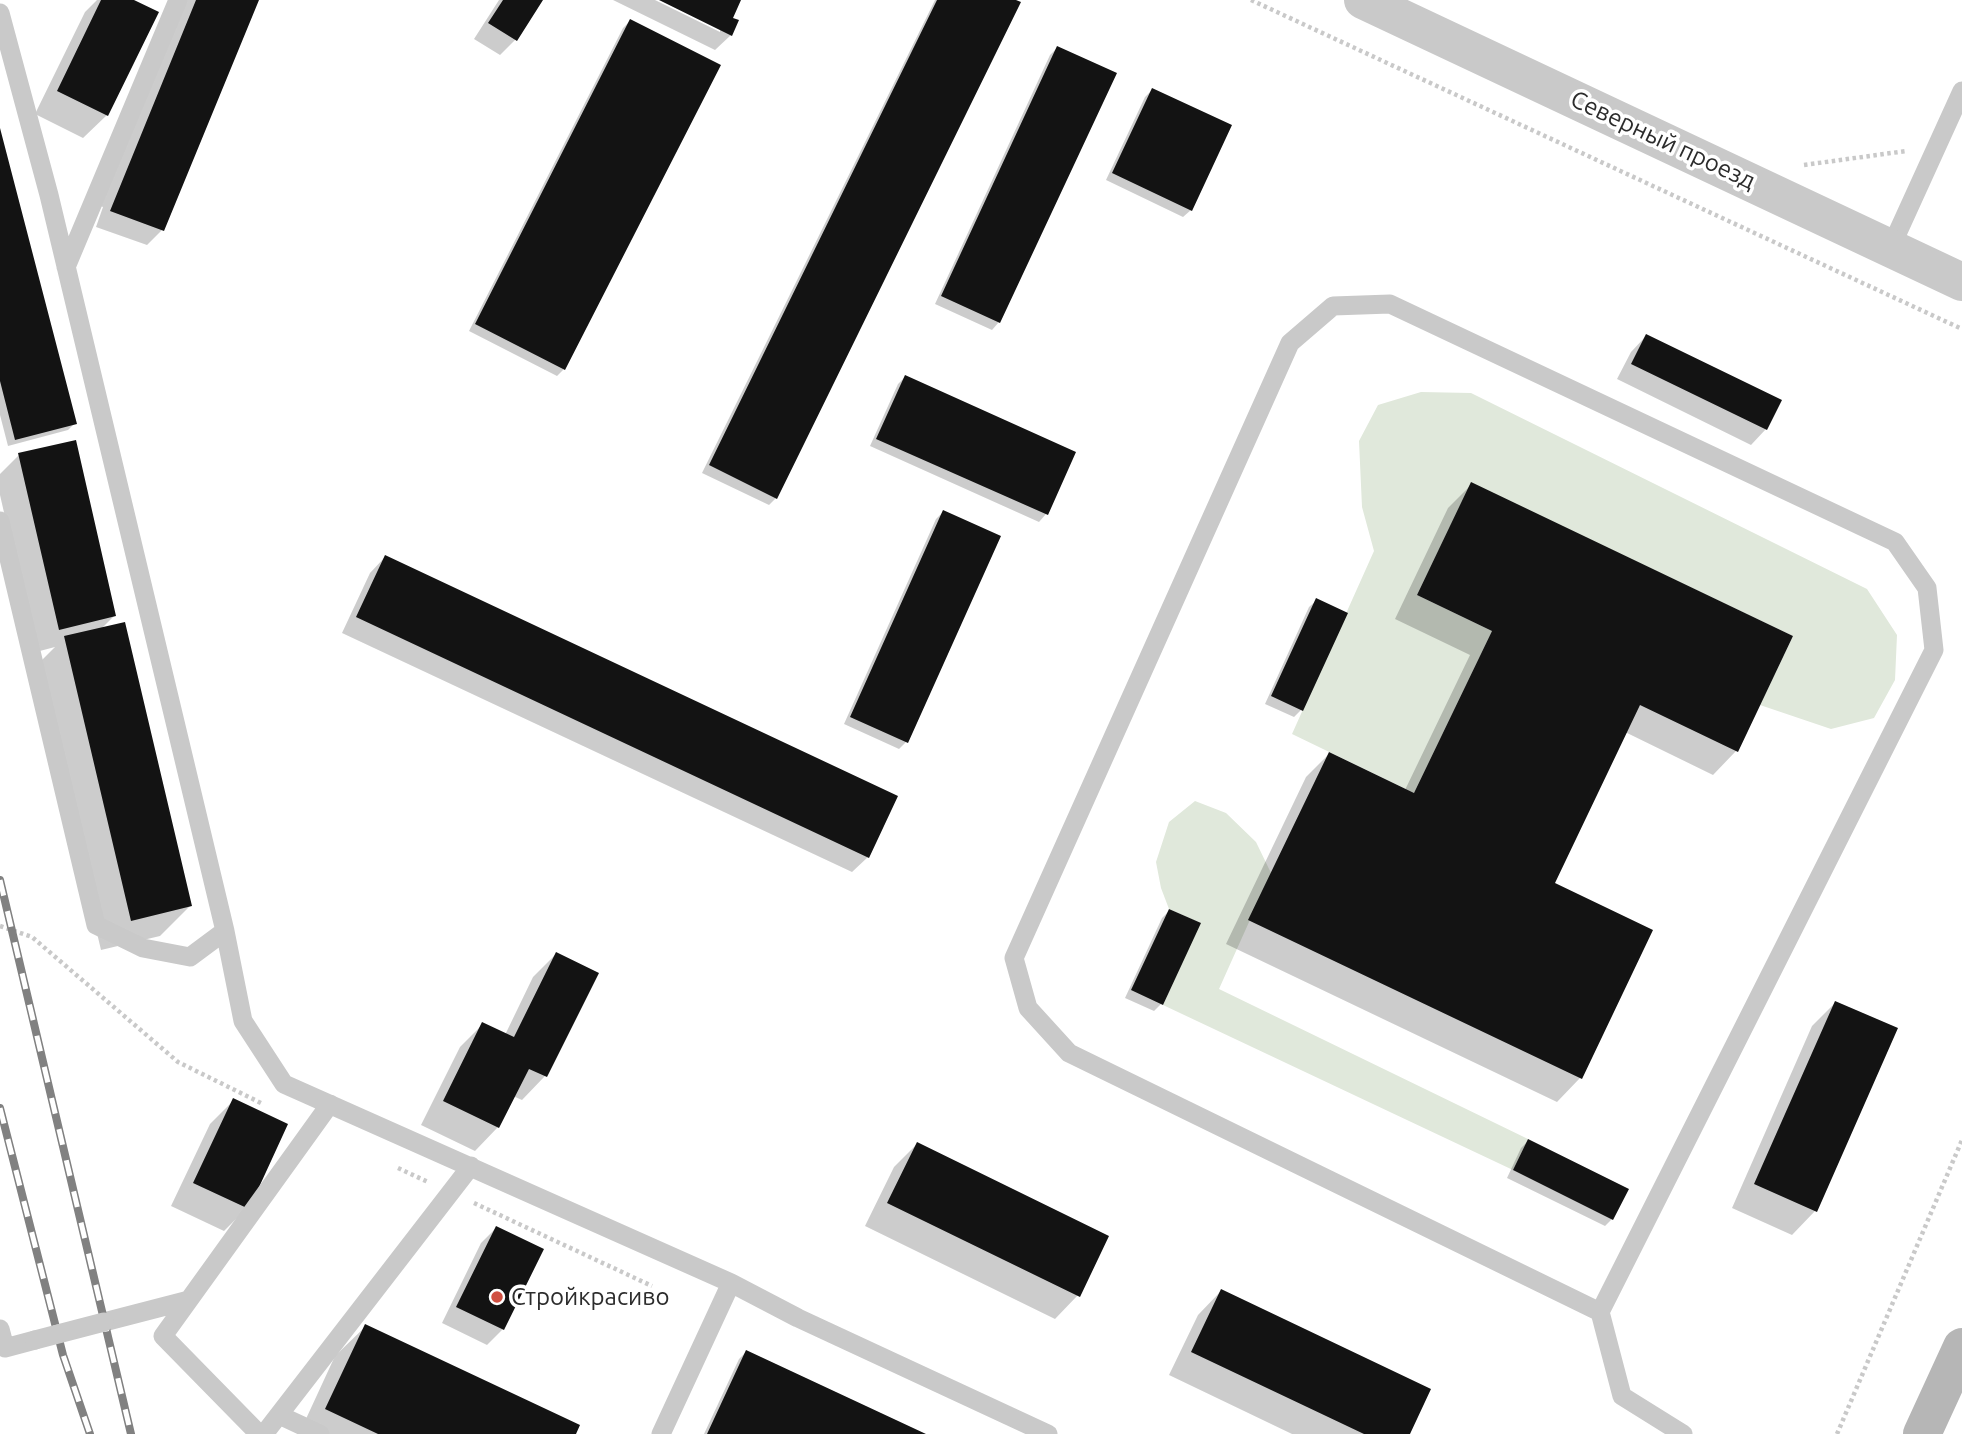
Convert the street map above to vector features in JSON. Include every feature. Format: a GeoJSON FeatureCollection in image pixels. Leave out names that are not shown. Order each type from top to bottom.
{"type":"FeatureCollection","features":[{"type":"Feature","properties":{"kind":"main road"},"geometry":{"type":"LineString","coordinates":[[1922,1434],[1962,1347]]}},
{"type":"Feature","properties":{"kind":"street","name":"Северный проезд"},"geometry":{"type":"LineString","coordinates":[[1363,0],[1962,282]]}},
{"type":"Feature","properties":{"kind":"lane"},"geometry":{"type":"LineString","coordinates":[[66,267],[178,0]]}},
{"type":"Feature","properties":{"kind":"lane"},"geometry":{"type":"LineString","coordinates":[[0,13],[66,267],[225,931],[243,1021],[284,1084],[731,1283],[798,1318],[1048,1434]]}},
{"type":"Feature","properties":{"kind":"lane"},"geometry":{"type":"LineString","coordinates":[[1891,247],[1962,90]]}},
{"type":"Feature","properties":{"kind":"lane"},"geometry":{"type":"LineString","coordinates":[[1600,1312],[1069,1053],[1028,1008],[1014,958],[1290,344],[1333,306],[1390,304],[1895,542],[1927,588],[1934,650],[1600,1312],[1622,1396],[1683,1434]]}},
{"type":"Feature","properties":{"kind":"lane"},"geometry":{"type":"LineString","coordinates":[[0,520],[96,925],[143,948],[190,957],[225,931]]}},
{"type":"Feature","properties":{"kind":"lane"},"geometry":{"type":"LineString","coordinates":[[330,1104],[163,1336],[262,1434],[471,1167]]}},
{"type":"Feature","properties":{"kind":"lane"},"geometry":{"type":"LineString","coordinates":[[661,1434],[731,1283]]}},
{"type":"Feature","properties":{"kind":"lane"},"geometry":{"type":"LineString","coordinates":[[0,1329],[5,1348],[189,1300]]}},
{"type":"Feature","properties":{"kind":"lane"},"geometry":{"type":"LineString","coordinates":[[279,1415],[320,1434]]}},
{"type":"Feature","properties":{"kind":"path"},"geometry":{"type":"LineString","coordinates":[[1251,0],[1962,329]]}},
{"type":"Feature","properties":{"kind":"path"},"geometry":{"type":"LineString","coordinates":[[1797,167],[1936,147]]}},
{"type":"Feature","properties":{"kind":"path"},"geometry":{"type":"LineString","coordinates":[[1837,1434],[1962,1140]]}},
{"type":"Feature","properties":{"kind":"shaded area"},"geometry":{"type":"Polygon","coordinates":[[[1421,392],[1471,393],[1867,589],[1897,635],[1895,680],[1874,718],[1831,729],[1760,705],[1793,636],[1471,483],[1417,595],[1492,631],[1414,793],[1292,734],[1374,551],[1362,507],[1359,441],[1378,405],[1421,392]]]}},
{"type":"Feature","properties":{"kind":"shaded area"},"geometry":{"type":"Polygon","coordinates":[[[1195,801],[1226,813],[1256,842],[1271,873],[1219,989],[1528,1139],[1513,1170],[1163,1005],[1200,923],[1169,909],[1161,888],[1156,862],[1169,822],[1195,801]]]}},
{"type":"Feature","properties":{"kind":"building"},"geometry":{"type":"Polygon","coordinates":[[[101,0],[134,0],[159,12],[108,116],[57,91],[101,0]]]}},
{"type":"Feature","properties":{"kind":"building"},"geometry":{"type":"Polygon","coordinates":[[[196,0],[259,0],[164,231],[110,211],[196,0]]]}},
{"type":"Feature","properties":{"kind":"building"},"geometry":{"type":"Polygon","coordinates":[[[503,0],[543,0],[517,41],[488,23],[503,0]]]}},
{"type":"Feature","properties":{"kind":"building"},"geometry":{"type":"Polygon","coordinates":[[[659,0],[741,0],[733,18],[739,20],[732,36],[659,0]]]}},
{"type":"Feature","properties":{"kind":"building"},"geometry":{"type":"Polygon","coordinates":[[[937,0],[1021,2],[777,499],[709,465],[937,0]]]}},
{"type":"Feature","properties":{"kind":"building"},"geometry":{"type":"Polygon","coordinates":[[[630,19],[721,65],[565,370],[475,324],[630,19]]]}},
{"type":"Feature","properties":{"kind":"building"},"geometry":{"type":"Polygon","coordinates":[[[1057,46],[1117,73],[1000,323],[941,296],[1057,46]]]}},
{"type":"Feature","properties":{"kind":"building"},"geometry":{"type":"Polygon","coordinates":[[[1152,88],[1232,125],[1192,211],[1112,173],[1152,88]]]}},
{"type":"Feature","properties":{"kind":"building"},"geometry":{"type":"Polygon","coordinates":[[[0,128],[77,424],[15,440],[0,381],[0,128]]]}},
{"type":"Feature","properties":{"kind":"building"},"geometry":{"type":"Polygon","coordinates":[[[1646,334],[1782,400],[1767,430],[1631,364],[1646,334]]]}},
{"type":"Feature","properties":{"kind":"building"},"geometry":{"type":"Polygon","coordinates":[[[905,375],[1076,452],[1048,515],[876,439],[905,375]]]}},
{"type":"Feature","properties":{"kind":"building"},"geometry":{"type":"Polygon","coordinates":[[[76,440],[116,616],[59,630],[18,453],[76,440]]]}},
{"type":"Feature","properties":{"kind":"building"},"geometry":{"type":"Polygon","coordinates":[[[1471,482],[1793,636],[1738,752],[1640,705],[1555,883],[1653,930],[1582,1079],[1248,920],[1329,752],[1414,793],[1492,631],[1417,595],[1471,482]]]}},
{"type":"Feature","properties":{"kind":"building"},"geometry":{"type":"Polygon","coordinates":[[[943,510],[1001,536],[908,743],[850,717],[943,510]]]}},
{"type":"Feature","properties":{"kind":"building"},"geometry":{"type":"Polygon","coordinates":[[[385,555],[898,796],[869,858],[356,617],[385,555]]]}},
{"type":"Feature","properties":{"kind":"building"},"geometry":{"type":"Polygon","coordinates":[[[1316,598],[1348,613],[1303,711],[1271,696],[1316,598]]]}},
{"type":"Feature","properties":{"kind":"building"},"geometry":{"type":"Polygon","coordinates":[[[125,622],[192,906],[131,921],[64,636],[125,622]]]}},
{"type":"Feature","properties":{"kind":"building"},"geometry":{"type":"Polygon","coordinates":[[[1169,909],[1201,923],[1163,1005],[1131,990],[1169,909]]]}},
{"type":"Feature","properties":{"kind":"building"},"geometry":{"type":"Polygon","coordinates":[[[556,952],[599,973],[547,1077],[529,1069],[499,1128],[443,1101],[482,1022],[514,1037],[556,952]]]}},
{"type":"Feature","properties":{"kind":"building"},"geometry":{"type":"Polygon","coordinates":[[[1835,1001],[1898,1028],[1817,1212],[1754,1184],[1835,1001]]]}},
{"type":"Feature","properties":{"kind":"building"},"geometry":{"type":"Polygon","coordinates":[[[233,1098],[288,1124],[249,1209],[193,1183],[233,1098]]]}},
{"type":"Feature","properties":{"kind":"building"},"geometry":{"type":"Polygon","coordinates":[[[1528,1139],[1629,1189],[1613,1220],[1513,1170],[1528,1139]]]}},
{"type":"Feature","properties":{"kind":"building"},"geometry":{"type":"Polygon","coordinates":[[[917,1142],[1109,1236],[1080,1297],[887,1203],[917,1142]]]}},
{"type":"Feature","properties":{"kind":"building"},"geometry":{"type":"Polygon","coordinates":[[[496,1226],[544,1249],[504,1330],[456,1307],[496,1226]]]}},
{"type":"Feature","properties":{"kind":"building"},"geometry":{"type":"Polygon","coordinates":[[[1221,1289],[1431,1389],[1410,1434],[1364,1434],[1191,1352],[1221,1289]]]}},
{"type":"Feature","properties":{"kind":"building"},"geometry":{"type":"Polygon","coordinates":[[[365,1324],[580,1425],[576,1434],[378,1434],[325,1409],[365,1324]]]}},
{"type":"Feature","properties":{"kind":"building"},"geometry":{"type":"Polygon","coordinates":[[[746,1350],[926,1434],[707,1434],[746,1350]]]}},
{"type":"Feature","properties":{"kind":"railway"},"geometry":{"type":"LineString","coordinates":[[0,880],[131,1434]]}},
{"type":"Feature","properties":{"kind":"railway"},"geometry":{"type":"LineString","coordinates":[[0,1108],[63,1355],[90,1434]]}},
{"type":"Feature","properties":{"kind":"place","name":"Стройкрасиво"},"geometry":{"type":"Point","coordinates":[497,1297]}}]}
